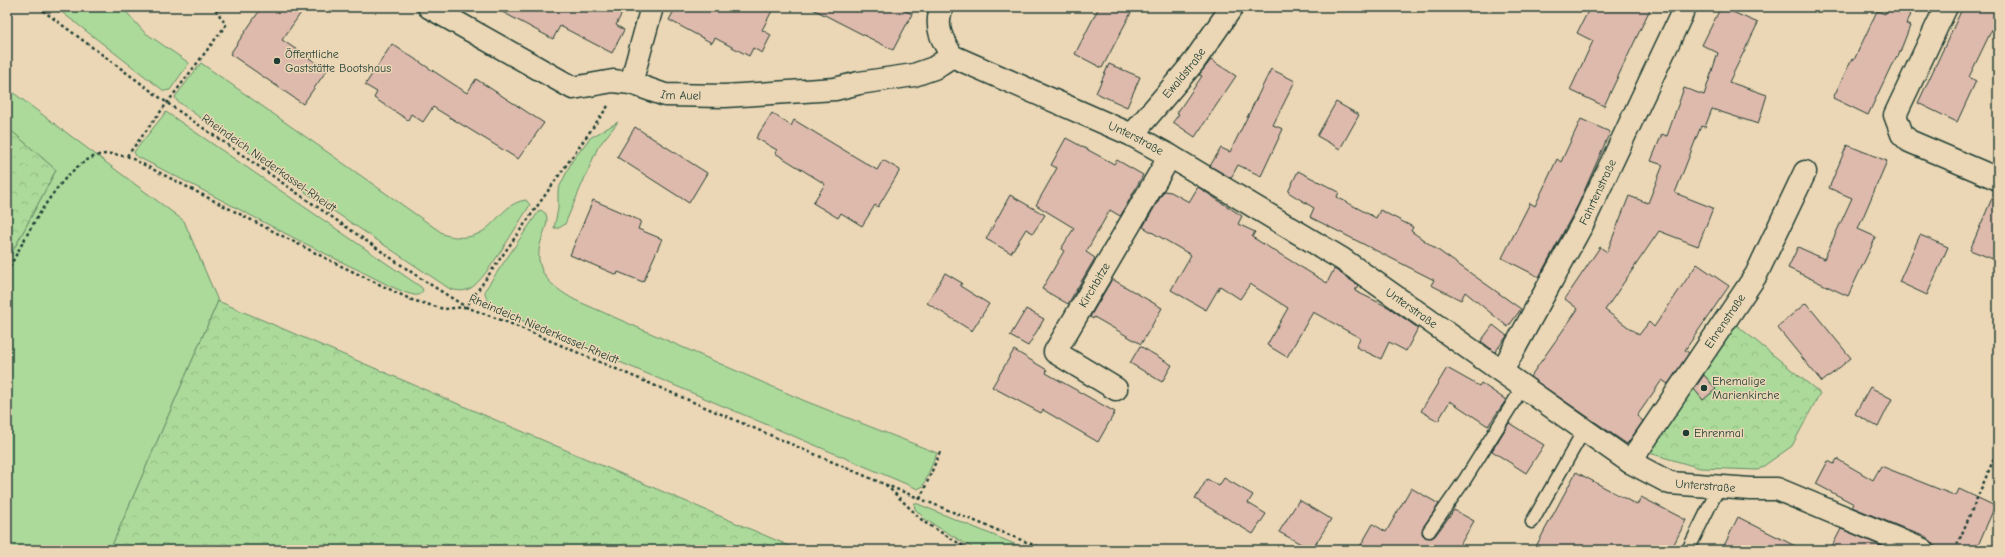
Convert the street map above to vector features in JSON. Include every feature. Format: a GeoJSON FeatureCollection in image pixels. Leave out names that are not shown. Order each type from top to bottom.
{"type":"FeatureCollection","features":[{"type":"Feature","properties":{"kind":"street","name":"Im Auel"},"geometry":{"type":"LineString","coordinates":[[429,7],[573,88],[613,81],[631,83],[665,95],[725,96],[835,89],[859,83],[914,75],[934,68],[952,56]]}},
{"type":"Feature","properties":{"kind":"street"},"geometry":{"type":"LineString","coordinates":[[631,83],[652,7]]}},
{"type":"Feature","properties":{"kind":"street"},"geometry":{"type":"LineString","coordinates":[[942,7],[939,14],[940,36],[952,56]]}},
{"type":"Feature","properties":{"kind":"street","name":"Ewaldstraße"},"geometry":{"type":"LineString","coordinates":[[1132,135],[1193,63],[1232,7]]}},
{"type":"Feature","properties":{"kind":"street","name":"Fahrtenstraße"},"geometry":{"type":"LineString","coordinates":[[1502,371],[1584,221],[1685,7]]}},
{"type":"Feature","properties":{"kind":"street"},"geometry":{"type":"LineString","coordinates":[[1946,7],[1895,115],[1902,134],[1909,141],[1998,180]]}},
{"type":"Feature","properties":{"kind":"street","name":"Unterstraße"},"geometry":{"type":"LineString","coordinates":[[952,56],[1132,135],[1170,156],[1342,259],[1630,462],[1670,483],[1750,489],[1777,489],[1923,550]]}},
{"type":"Feature","properties":{"kind":"street","name":"Kirchbitze"},"geometry":{"type":"LineString","coordinates":[[1116,389],[1055,352],[1170,156]]}},
{"type":"Feature","properties":{"kind":"street","name":"Ehrenstraße"},"geometry":{"type":"LineString","coordinates":[[1630,462],[1756,275],[1805,172]]}},
{"type":"Feature","properties":{"kind":"lane"},"geometry":{"type":"LineString","coordinates":[[1429,531],[1464,481],[1523,387]]}},
{"type":"Feature","properties":{"kind":"lane"},"geometry":{"type":"LineString","coordinates":[[1532,522],[1584,430]]}},
{"type":"Feature","properties":{"kind":"lane"},"geometry":{"type":"LineString","coordinates":[[1688,550],[1719,487]]}},
{"type":"Feature","properties":{"kind":"path","name":"Rheindeich Niederkassel-Rheidt"},"geometry":{"type":"LineString","coordinates":[[38,7],[167,103],[420,278],[466,307],[516,326],[884,484],[924,522],[970,550]]}},
{"type":"Feature","properties":{"kind":"path"},"geometry":{"type":"LineString","coordinates":[[127,156],[226,25],[214,7]]}},
{"type":"Feature","properties":{"kind":"path"},"geometry":{"type":"LineString","coordinates":[[7,272],[39,213],[57,187],[83,162],[105,154],[127,156],[332,262],[412,300],[444,310],[466,307],[606,108],[631,83]]}},
{"type":"Feature","properties":{"kind":"path"},"geometry":{"type":"LineString","coordinates":[[1955,550],[1998,449]]}},
{"type":"Feature","properties":{"kind":"path"},"geometry":{"type":"LineString","coordinates":[[920,498],[940,452]]}},
{"type":"Feature","properties":{"kind":"path"},"geometry":{"type":"LineString","coordinates":[[884,484],[1046,550]]}},
{"type":"Feature","properties":{"kind":"green space"},"geometry":{"type":"Polygon","coordinates":[[[55,7],[122,7],[144,32],[189,63],[170,90],[164,91],[55,7]]]}},
{"type":"Feature","properties":{"kind":"green space"},"geometry":{"type":"Polygon","coordinates":[[[201,63],[445,235],[461,237],[474,236],[484,231],[515,203],[526,200],[530,205],[485,274],[477,283],[471,288],[463,291],[450,289],[299,188],[177,101],[175,97],[201,63]]]}},
{"type":"Feature","properties":{"kind":"green space"},"geometry":{"type":"Polygon","coordinates":[[[7,88],[184,221],[218,301],[110,550],[7,550],[7,262],[56,170],[7,127],[7,88]]]}},
{"type":"Feature","properties":{"kind":"green space"},"geometry":{"type":"Polygon","coordinates":[[[166,112],[421,287],[423,290],[419,294],[415,295],[391,286],[296,239],[136,156],[134,152],[166,112]]]}},
{"type":"Feature","properties":{"kind":"green space"},"geometry":{"type":"Polygon","coordinates":[[[618,122],[598,147],[565,224],[559,228],[554,228],[558,209],[558,190],[572,161],[590,138],[618,122]]]}},
{"type":"Feature","properties":{"kind":"green space"},"geometry":{"type":"Polygon","coordinates":[[[7,127],[56,170],[7,262],[7,127]]]}},
{"type":"Feature","properties":{"kind":"green space"},"geometry":{"type":"Polygon","coordinates":[[[541,210],[546,214],[547,220],[539,249],[541,268],[551,283],[566,295],[805,401],[937,453],[923,486],[918,489],[502,312],[496,308],[486,297],[485,290],[541,210]]]}},
{"type":"Feature","properties":{"kind":"green space"},"geometry":{"type":"Polygon","coordinates":[[[218,301],[799,550],[110,550],[218,301]]]}},
{"type":"Feature","properties":{"kind":"green space"},"geometry":{"type":"Polygon","coordinates":[[[1734,323],[1820,393],[1792,446],[1758,470],[1700,468],[1646,452],[1734,323]]]}},
{"type":"Feature","properties":{"kind":"green space"},"geometry":{"type":"Polygon","coordinates":[[[914,503],[1029,550],[976,550],[926,520],[915,509],[914,503]]]}},
{"type":"Feature","properties":{"kind":"building","name":"Öffentliche Gaststätte Bootshaus"},"geometry":{"type":"Polygon","coordinates":[[[262,7],[305,7],[282,40],[327,70],[303,104],[230,54],[262,7]]]}},
{"type":"Feature","properties":{"kind":"building"},"geometry":{"type":"Polygon","coordinates":[[[493,7],[610,7],[622,13],[616,25],[624,30],[612,53],[560,26],[553,39],[493,7]]]}},
{"type":"Feature","properties":{"kind":"building"},"geometry":{"type":"Polygon","coordinates":[[[676,7],[774,7],[762,30],[771,35],[762,53],[753,48],[749,56],[715,38],[712,43],[669,20],[676,7]]]}},
{"type":"Feature","properties":{"kind":"building"},"geometry":{"type":"Polygon","coordinates":[[[809,7],[898,7],[912,14],[893,50],[809,7]]]}},
{"type":"Feature","properties":{"kind":"building"},"geometry":{"type":"Polygon","coordinates":[[[1099,7],[1134,7],[1102,68],[1075,54],[1099,7]]]}},
{"type":"Feature","properties":{"kind":"building"},"geometry":{"type":"Polygon","coordinates":[[[1590,7],[1651,7],[1604,106],[1570,90],[1593,41],[1577,33],[1590,7]]]}},
{"type":"Feature","properties":{"kind":"building"},"geometry":{"type":"Polygon","coordinates":[[[1721,7],[1758,23],[1729,82],[1767,95],[1758,124],[1712,109],[1705,127],[1701,126],[1675,193],[1713,208],[1698,246],[1659,231],[1605,310],[1639,335],[1649,322],[1654,327],[1697,264],[1729,286],[1685,350],[1689,353],[1668,384],[1662,380],[1637,416],[1643,421],[1627,444],[1530,377],[1578,309],[1565,299],[1600,247],[1607,252],[1629,196],[1648,203],[1663,165],[1651,161],[1662,134],[1667,136],[1684,88],[1704,95],[1718,53],[1702,45],[1721,7]]]}},
{"type":"Feature","properties":{"kind":"building"},"geometry":{"type":"Polygon","coordinates":[[[1888,7],[1894,7],[1910,14],[1906,24],[1910,26],[1898,57],[1897,56],[1891,66],[1868,115],[1833,98],[1852,59],[1854,60],[1877,11],[1885,14],[1888,7]]]}},
{"type":"Feature","properties":{"kind":"building"},"geometry":{"type":"Polygon","coordinates":[[[1963,7],[1998,7],[1998,17],[1969,77],[1976,81],[1957,122],[1918,103],[1963,7]]]}},
{"type":"Feature","properties":{"kind":"building"},"geometry":{"type":"Polygon","coordinates":[[[392,44],[467,93],[476,79],[544,123],[518,159],[433,107],[423,122],[411,114],[408,120],[374,98],[377,92],[365,85],[392,44]]]}},
{"type":"Feature","properties":{"kind":"building"},"geometry":{"type":"Polygon","coordinates":[[[1211,60],[1236,76],[1195,137],[1173,122],[1179,114],[1177,113],[1202,76],[1199,75],[1211,60]]]}},
{"type":"Feature","properties":{"kind":"building"},"geometry":{"type":"Polygon","coordinates":[[[1109,64],[1140,77],[1127,107],[1096,93],[1109,64]]]}},
{"type":"Feature","properties":{"kind":"building"},"geometry":{"type":"Polygon","coordinates":[[[1271,69],[1295,81],[1273,125],[1283,129],[1261,176],[1238,165],[1231,178],[1210,166],[1221,148],[1230,152],[1271,69]]]}},
{"type":"Feature","properties":{"kind":"building"},"geometry":{"type":"Polygon","coordinates":[[[1336,102],[1359,115],[1340,149],[1317,136],[1336,102]]]}},
{"type":"Feature","properties":{"kind":"building"},"geometry":{"type":"Polygon","coordinates":[[[772,113],[791,126],[794,120],[877,170],[883,160],[900,170],[878,207],[875,205],[862,226],[841,213],[838,218],[813,203],[825,184],[775,153],[777,150],[756,138],[772,113]]]}},
{"type":"Feature","properties":{"kind":"building"},"geometry":{"type":"Polygon","coordinates":[[[1581,119],[1610,132],[1578,205],[1539,277],[1502,258],[1530,203],[1535,206],[1557,159],[1561,162],[1581,119]]]}},
{"type":"Feature","properties":{"kind":"building"},"geometry":{"type":"Polygon","coordinates":[[[635,127],[707,173],[689,203],[617,157],[635,127]]]}},
{"type":"Feature","properties":{"kind":"building"},"geometry":{"type":"Polygon","coordinates":[[[1066,138],[1114,164],[1117,160],[1143,175],[1121,215],[1120,216],[1110,210],[1086,252],[1095,258],[1068,304],[1042,289],[1064,251],[1061,249],[1074,228],[1036,205],[1057,168],[1051,165],[1066,138]]]}},
{"type":"Feature","properties":{"kind":"building"},"geometry":{"type":"Polygon","coordinates":[[[1847,145],[1887,161],[1858,229],[1876,237],[1848,296],[1788,268],[1798,247],[1824,259],[1852,198],[1829,188],[1847,145]]]}},
{"type":"Feature","properties":{"kind":"building"},"geometry":{"type":"Polygon","coordinates":[[[1298,171],[1339,192],[1337,197],[1376,218],[1380,210],[1413,227],[1411,231],[1521,309],[1508,327],[1465,292],[1461,300],[1431,285],[1434,280],[1310,217],[1314,208],[1288,192],[1298,171]]]}},
{"type":"Feature","properties":{"kind":"building"},"geometry":{"type":"Polygon","coordinates":[[[1198,187],[1242,216],[1238,224],[1255,232],[1252,237],[1327,283],[1334,269],[1358,285],[1355,291],[1388,307],[1418,328],[1406,351],[1389,342],[1381,359],[1356,347],[1360,338],[1313,312],[1287,357],[1267,345],[1288,308],[1250,284],[1240,299],[1220,286],[1206,310],[1171,290],[1191,255],[1143,227],[1164,191],[1171,192],[1189,202],[1198,187]]]}},
{"type":"Feature","properties":{"kind":"building"},"geometry":{"type":"Polygon","coordinates":[[[1995,191],[1998,191],[1998,261],[1970,250],[1995,191]]]}},
{"type":"Feature","properties":{"kind":"building"},"geometry":{"type":"Polygon","coordinates":[[[1010,195],[1045,215],[1033,233],[1026,229],[1011,253],[986,239],[1010,195]]]}},
{"type":"Feature","properties":{"kind":"building"},"geometry":{"type":"Polygon","coordinates":[[[593,200],[641,221],[638,229],[662,239],[643,282],[618,272],[617,275],[570,255],[593,200]]]}},
{"type":"Feature","properties":{"kind":"building"},"geometry":{"type":"Polygon","coordinates":[[[1920,235],[1948,247],[1927,295],[1899,282],[1920,235]]]}},
{"type":"Feature","properties":{"kind":"building"},"geometry":{"type":"Polygon","coordinates":[[[945,273],[962,283],[960,286],[989,304],[972,331],[927,303],[945,273]]]}},
{"type":"Feature","properties":{"kind":"building"},"geometry":{"type":"Polygon","coordinates":[[[1112,279],[1162,308],[1141,344],[1094,317],[1093,319],[1090,317],[1112,279]]]}},
{"type":"Feature","properties":{"kind":"building"},"geometry":{"type":"Polygon","coordinates":[[[1806,303],[1851,358],[1822,382],[1777,327],[1806,303]]]}},
{"type":"Feature","properties":{"kind":"building"},"geometry":{"type":"Polygon","coordinates":[[[1026,309],[1044,319],[1028,346],[1010,336],[1026,309]]]}},
{"type":"Feature","properties":{"kind":"building"},"geometry":{"type":"Polygon","coordinates":[[[1493,325],[1507,336],[1495,352],[1481,341],[1493,325]]]}},
{"type":"Feature","properties":{"kind":"building"},"geometry":{"type":"Polygon","coordinates":[[[1140,346],[1172,365],[1162,382],[1130,363],[1140,346]]]}},
{"type":"Feature","properties":{"kind":"building"},"geometry":{"type":"Polygon","coordinates":[[[1014,350],[1047,370],[1046,373],[1115,412],[1098,442],[1043,410],[1041,413],[992,387],[1014,350]]]}},
{"type":"Feature","properties":{"kind":"building"},"geometry":{"type":"Polygon","coordinates":[[[1447,368],[1479,386],[1481,383],[1506,400],[1488,426],[1450,401],[1438,421],[1421,411],[1447,368]]]}},
{"type":"Feature","properties":{"kind":"building","name":"Ehemalige Marienkirche"},"geometry":{"type":"Polygon","coordinates":[[[1704,375],[1716,389],[1703,400],[1694,389],[1704,375]]]}},
{"type":"Feature","properties":{"kind":"building"},"geometry":{"type":"Polygon","coordinates":[[[1870,387],[1892,399],[1878,427],[1855,414],[1870,387]]]}},
{"type":"Feature","properties":{"kind":"building"},"geometry":{"type":"Polygon","coordinates":[[[1509,423],[1544,445],[1526,473],[1492,451],[1509,423]]]}},
{"type":"Feature","properties":{"kind":"building"},"geometry":{"type":"Polygon","coordinates":[[[1837,459],[1873,480],[1881,466],[1956,496],[1959,489],[1995,506],[1976,550],[1935,550],[1933,543],[1928,538],[1852,507],[1854,504],[1816,484],[1828,461],[1834,464],[1837,459]]]}},
{"type":"Feature","properties":{"kind":"building"},"geometry":{"type":"Polygon","coordinates":[[[1576,472],[1637,505],[1641,497],[1686,520],[1671,550],[1534,550],[1576,472]]]}},
{"type":"Feature","properties":{"kind":"building"},"geometry":{"type":"Polygon","coordinates":[[[1224,478],[1253,495],[1248,503],[1266,514],[1253,534],[1195,499],[1207,479],[1219,486],[1224,478]]]}},
{"type":"Feature","properties":{"kind":"building"},"geometry":{"type":"Polygon","coordinates":[[[1411,488],[1439,504],[1423,527],[1422,534],[1425,537],[1432,538],[1435,536],[1454,510],[1474,521],[1457,550],[1358,550],[1373,524],[1386,532],[1411,488]]]}},
{"type":"Feature","properties":{"kind":"building"},"geometry":{"type":"Polygon","coordinates":[[[1299,500],[1331,519],[1312,550],[1279,532],[1299,500]]]}},
{"type":"Feature","properties":{"kind":"building"},"geometry":{"type":"Polygon","coordinates":[[[1738,517],[1803,550],[1722,550],[1738,517]]]}},
{"type":"Feature","properties":{"kind":"building"},"geometry":{"type":"Polygon","coordinates":[[[1841,529],[1891,550],[1830,550],[1841,529]]]}},
{"type":"Feature","properties":{"kind":"place","name":"Öffentliche Gaststätte Bootshaus"},"geometry":{"type":"Point","coordinates":[277,61]}},
{"type":"Feature","properties":{"kind":"place","name":"Ehemalige Marienkirche"},"geometry":{"type":"Point","coordinates":[1704,388]}},
{"type":"Feature","properties":{"kind":"place","name":"Ehrenmal"},"geometry":{"type":"Point","coordinates":[1686,433]}}]}
